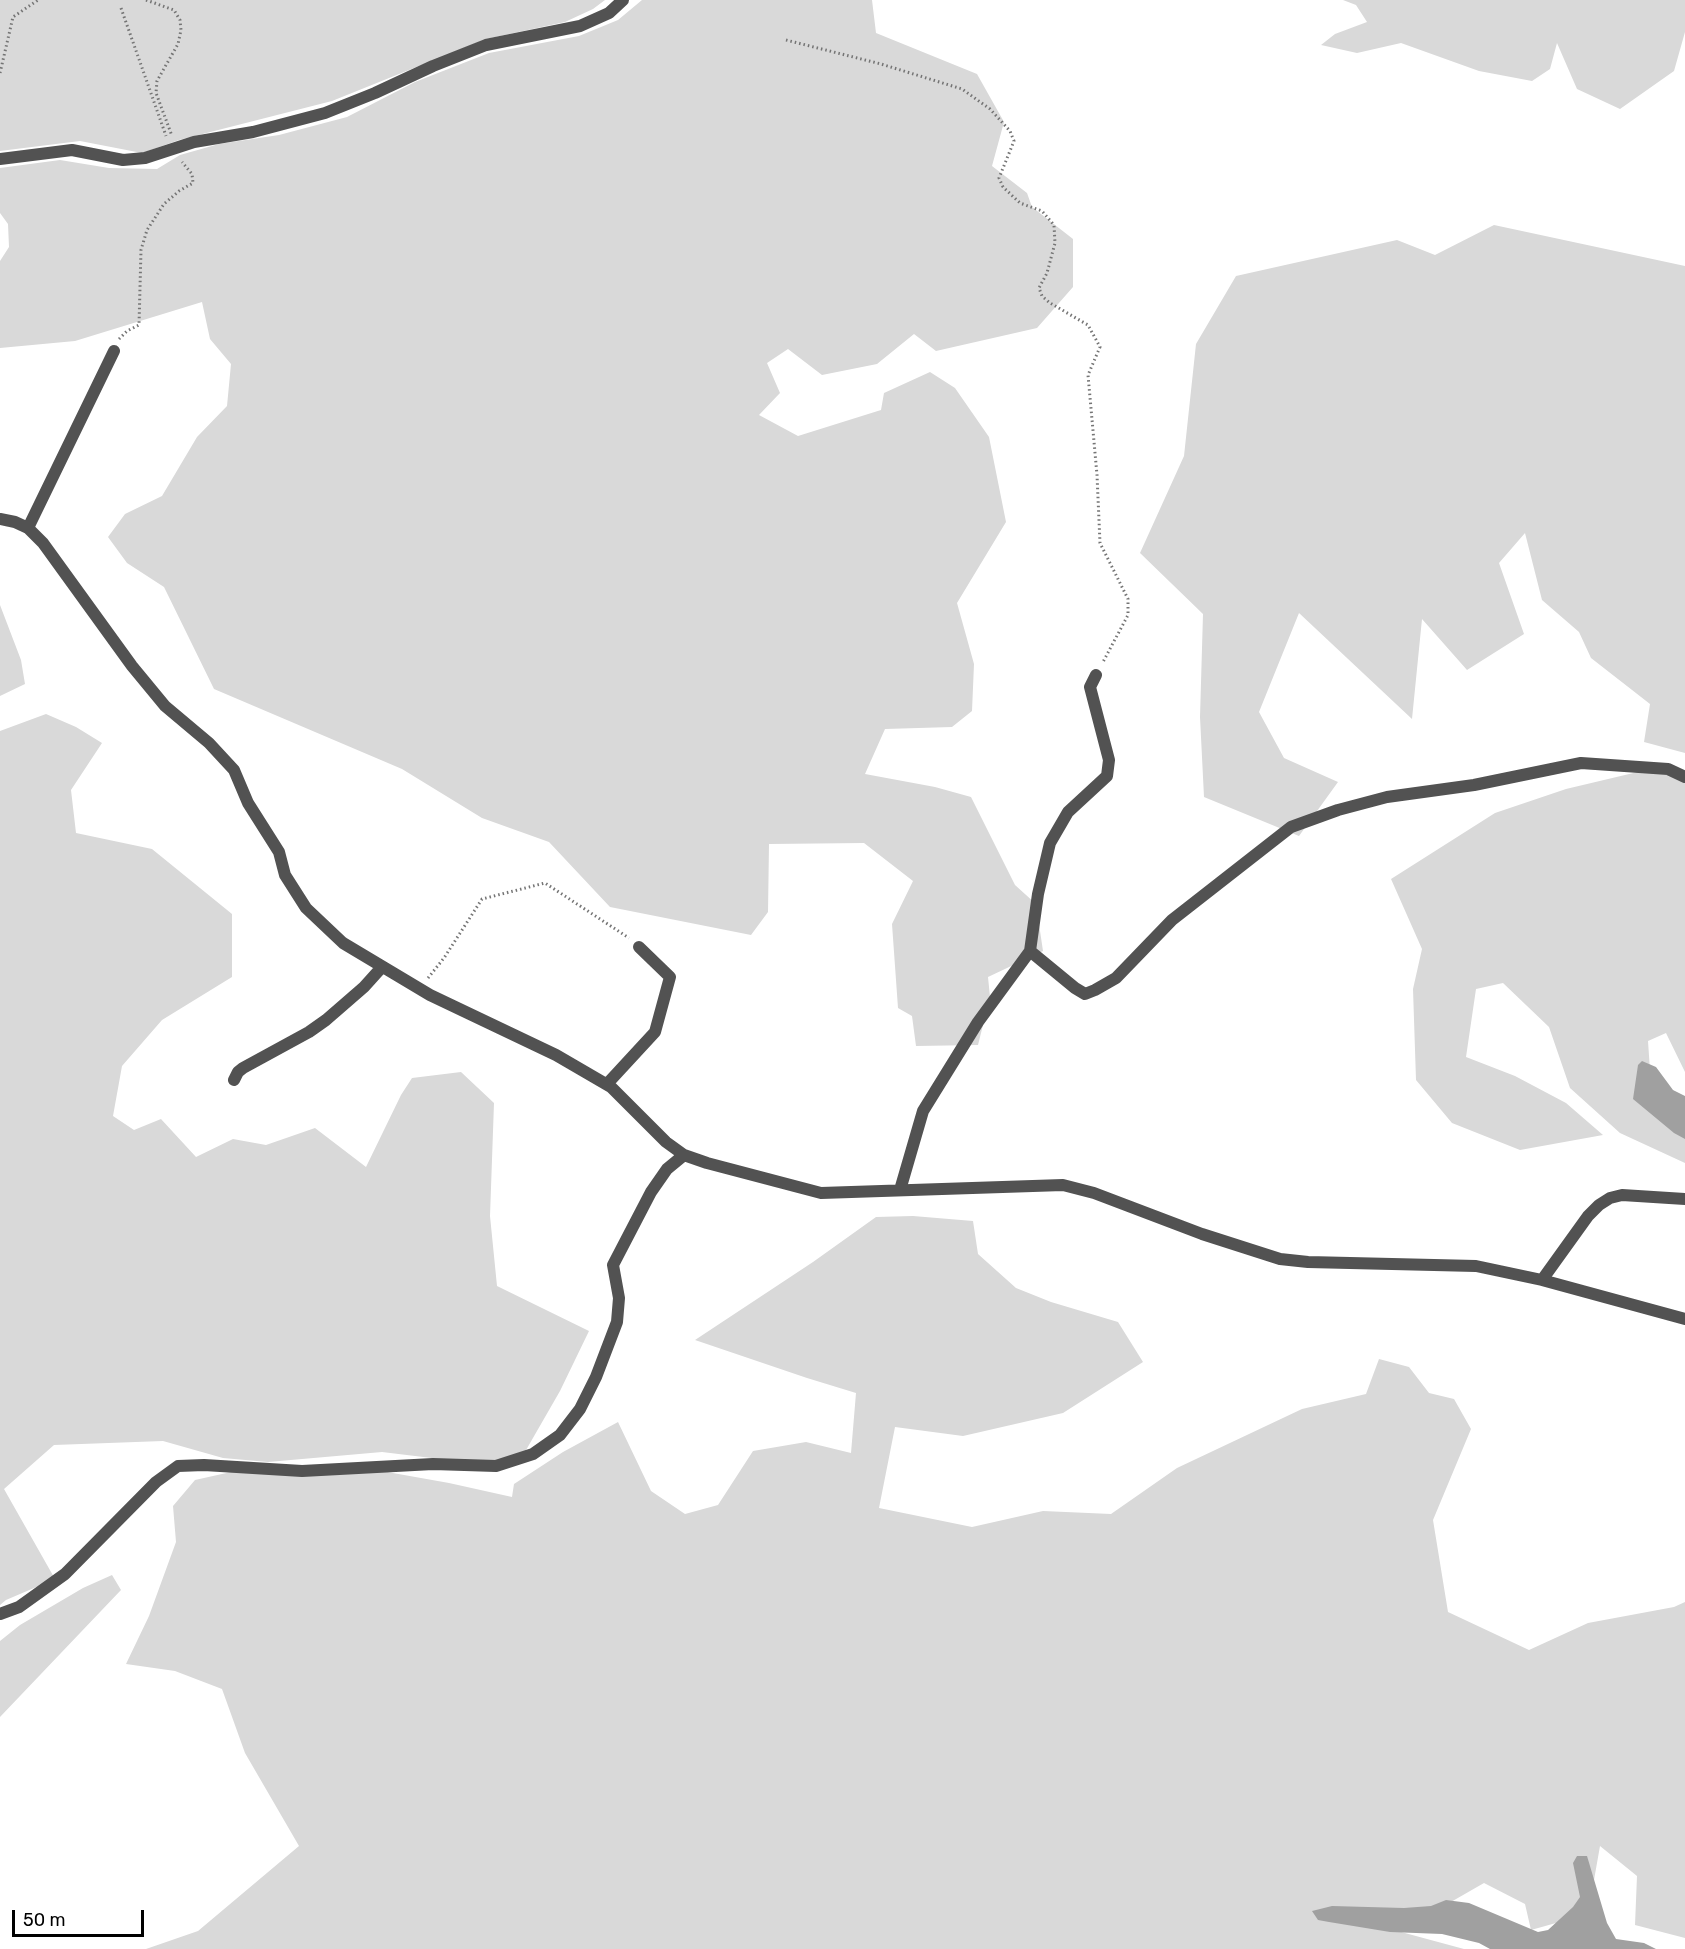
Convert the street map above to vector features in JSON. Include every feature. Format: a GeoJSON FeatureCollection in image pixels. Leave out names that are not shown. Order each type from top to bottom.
{"type":"FeatureCollection","features":[{"type":"Feature","properties":{"kind":"street"},"geometry":{"type":"LineString","coordinates":[[0,159],[72,150],[123,160],[145,158],[173,148],[253,132],[325,112],[486,45],[580,26],[609,13],[622,0]]}},
{"type":"Feature","properties":{"kind":"street"},"geometry":{"type":"LineString","coordinates":[[28,528],[114,351]]}},
{"type":"Feature","properties":{"kind":"street"},"geometry":{"type":"LineString","coordinates":[[0,519],[28,528],[43,543],[132,666],[165,706],[209,743],[234,770],[248,802],[279,852],[285,875],[306,908],[343,943],[420,988],[556,1055],[607,1084],[666,1142],[684,1155],[706,1163],[821,1193],[1063,1185],[1094,1193],[1202,1234],[1280,1259],[1308,1262],[1476,1266],[1542,1280],[1685,1319]]}},
{"type":"Feature","properties":{"kind":"street"},"geometry":{"type":"LineString","coordinates":[[900,1190],[923,1111],[978,1022],[1030,951],[1038,894],[1050,843],[1068,813],[1107,776],[1109,760],[1090,687],[1096,675]]}},
{"type":"Feature","properties":{"kind":"street"},"geometry":{"type":"LineString","coordinates":[[1030,951],[1075,988],[1085,994],[1095,990],[1116,978],[1172,920],[1291,827],[1387,796],[1474,785],[1581,763],[1668,769],[1685,777]]}},
{"type":"Feature","properties":{"kind":"street"},"geometry":{"type":"LineString","coordinates":[[607,1084],[655,1032],[670,977],[639,947]]}},
{"type":"Feature","properties":{"kind":"street"},"geometry":{"type":"LineString","coordinates":[[234,1080],[243,1068],[327,1020],[364,987],[382,967]]}},
{"type":"Feature","properties":{"kind":"street"},"geometry":{"type":"LineString","coordinates":[[0,1614],[20,1607],[65,1574],[156,1482],[178,1466],[204,1465],[302,1472],[433,1464],[496,1466],[533,1454],[560,1435],[580,1409],[596,1377],[617,1322],[619,1298],[613,1265],[651,1192],[667,1169],[684,1155]]}},
{"type":"Feature","properties":{"kind":"street"},"geometry":{"type":"LineString","coordinates":[[1542,1280],[1599,1204],[1622,1195],[1685,1199]]}},
{"type":"Feature","properties":{"kind":"path"},"geometry":{"type":"LineString","coordinates":[[0,73],[13,17],[38,0]]}},
{"type":"Feature","properties":{"kind":"path"},"geometry":{"type":"LineString","coordinates":[[146,0],[174,10],[180,20],[181,30],[178,44],[157,81],[156,93],[173,148]]}},
{"type":"Feature","properties":{"kind":"path"},"geometry":{"type":"LineString","coordinates":[[114,351],[119,337],[139,325],[141,250],[147,230],[164,204],[193,183],[192,174],[173,148],[121,8]]}},
{"type":"Feature","properties":{"kind":"path"},"geometry":{"type":"LineString","coordinates":[[786,40],[881,64],[962,89],[990,109],[1010,131],[1014,141],[999,178],[1003,187],[1020,203],[1042,212],[1054,225],[1054,243],[1047,273],[1039,288],[1042,296],[1088,325],[1100,347],[1088,375],[1097,475],[1100,543],[1128,599],[1128,615],[1096,675]]}},
{"type":"Feature","properties":{"kind":"path"},"geometry":{"type":"LineString","coordinates":[[420,988],[444,958],[482,899],[545,883],[628,937],[639,947]]}},
{"type":"Feature","properties":{"kind":"shaded area"},"geometry":{"type":"Polygon","coordinates":[[[0,0],[605,0],[593,9],[565,22],[486,39],[332,101],[179,140],[142,153],[80,141],[0,151],[0,0]]]}},
{"type":"Feature","properties":{"kind":"shaded area"},"geometry":{"type":"Polygon","coordinates":[[[642,0],[872,0],[876,33],[977,74],[1004,122],[992,166],[1027,193],[1032,207],[1073,239],[1073,287],[1037,328],[936,351],[914,334],[877,364],[822,375],[788,349],[767,363],[780,393],[759,415],[798,436],[881,410],[884,393],[930,372],[955,388],[989,437],[1006,522],[957,603],[974,664],[972,711],[952,727],[885,729],[865,774],[935,787],[971,797],[1015,885],[1036,904],[1043,951],[988,977],[990,997],[978,1045],[916,1046],[912,1016],[898,1008],[892,924],[913,881],[864,843],[769,844],[768,912],[751,935],[610,907],[549,842],[482,818],[402,769],[214,689],[164,587],[127,563],[108,537],[125,514],[162,496],[197,437],[227,406],[231,364],[210,339],[202,302],[75,341],[0,348],[0,261],[9,247],[8,224],[0,213],[0,168],[60,160],[109,168],[157,169],[180,155],[219,144],[279,135],[347,117],[415,82],[489,53],[579,36],[618,20],[642,0]]]}},
{"type":"Feature","properties":{"kind":"shaded area"},"geometry":{"type":"Polygon","coordinates":[[[1343,0],[1685,0],[1685,32],[1674,71],[1620,109],[1577,89],[1557,43],[1550,69],[1532,81],[1479,71],[1401,43],[1357,53],[1321,45],[1335,34],[1367,22],[1356,5],[1343,0]]]}},
{"type":"Feature","properties":{"kind":"shaded area"},"geometry":{"type":"Polygon","coordinates":[[[1494,225],[1685,266],[1685,753],[1644,742],[1650,704],[1591,658],[1579,632],[1542,600],[1525,533],[1499,563],[1524,634],[1467,670],[1422,619],[1412,719],[1299,613],[1259,712],[1284,758],[1338,782],[1299,836],[1204,797],[1200,717],[1203,614],[1140,553],[1184,456],[1196,344],[1236,276],[1397,240],[1435,255],[1494,225]]]}},
{"type":"Feature","properties":{"kind":"shaded area"},"geometry":{"type":"Polygon","coordinates":[[[0,605],[21,660],[25,684],[0,696],[0,605]]]}},
{"type":"Feature","properties":{"kind":"shaded area"},"geometry":{"type":"Polygon","coordinates":[[[46,714],[76,727],[102,743],[71,790],[76,833],[152,849],[232,914],[232,977],[162,1020],[122,1066],[113,1116],[134,1130],[161,1119],[196,1157],[233,1139],[266,1145],[315,1128],[366,1167],[401,1095],[412,1078],[461,1072],[494,1103],[490,1216],[497,1286],[589,1331],[560,1391],[518,1464],[473,1463],[382,1452],[268,1462],[223,1458],[163,1441],[54,1445],[4,1489],[55,1579],[6,1600],[0,1605],[0,731],[46,714]]]}},
{"type":"Feature","properties":{"kind":"shaded area"},"geometry":{"type":"Polygon","coordinates":[[[1646,770],[1685,773],[1685,1072],[1666,1033],[1648,1041],[1651,1085],[1685,1135],[1685,1163],[1620,1133],[1570,1088],[1549,1027],[1503,983],[1476,989],[1466,1057],[1515,1076],[1566,1103],[1603,1135],[1520,1150],[1452,1123],[1416,1080],[1413,989],[1422,949],[1391,879],[1495,813],[1566,789],[1646,770]]]}},
{"type":"Feature","properties":{"kind":"shaded area"},"geometry":{"type":"Polygon","coordinates":[[[1642,1061],[1656,1067],[1673,1090],[1685,1096],[1685,1139],[1674,1133],[1633,1099],[1638,1065],[1642,1061]]]}},
{"type":"Feature","properties":{"kind":"shaded area"},"geometry":{"type":"Polygon","coordinates":[[[913,1216],[973,1221],[978,1254],[1016,1288],[1051,1302],[1118,1322],[1143,1362],[1063,1413],[963,1436],[895,1427],[879,1508],[972,1527],[1043,1511],[1111,1514],[1177,1468],[1302,1409],[1366,1394],[1379,1359],[1409,1367],[1429,1393],[1454,1399],[1471,1429],[1433,1520],[1448,1612],[1529,1650],[1588,1623],[1674,1607],[1685,1602],[1685,1938],[1635,1925],[1637,1876],[1600,1846],[1588,1914],[1531,1930],[1525,1904],[1484,1883],[1423,1918],[1342,1916],[1464,1949],[146,1949],[198,1931],[299,1846],[245,1753],[222,1689],[175,1671],[126,1664],[149,1616],[176,1542],[173,1506],[195,1480],[231,1472],[376,1470],[512,1497],[514,1484],[563,1452],[618,1422],[651,1491],[685,1514],[718,1505],[753,1451],[806,1442],[851,1453],[856,1393],[695,1340],[813,1262],[876,1217],[913,1216]]]}},
{"type":"Feature","properties":{"kind":"shaded area"},"geometry":{"type":"Polygon","coordinates":[[[112,1575],[121,1590],[0,1717],[0,1641],[20,1625],[83,1588],[112,1575]]]}},
{"type":"Feature","properties":{"kind":"shaded area"},"geometry":{"type":"Polygon","coordinates":[[[1577,1856],[1587,1856],[1607,1923],[1616,1939],[1644,1943],[1656,1949],[1490,1949],[1479,1943],[1442,1934],[1390,1932],[1318,1920],[1312,1911],[1332,1906],[1404,1908],[1431,1906],[1446,1900],[1469,1903],[1538,1932],[1548,1930],[1573,1907],[1580,1897],[1573,1863],[1577,1856]]]}}]}
